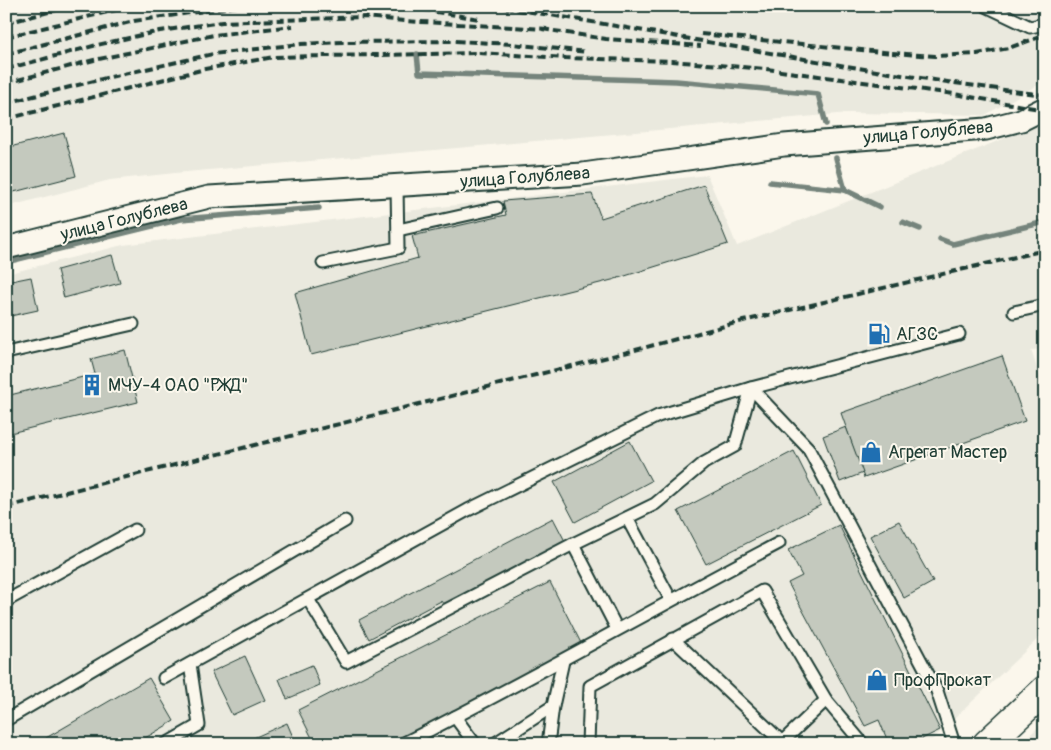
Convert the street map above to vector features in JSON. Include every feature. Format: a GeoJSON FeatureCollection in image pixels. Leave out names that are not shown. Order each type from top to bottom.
{"type":"FeatureCollection","features":[{"type":"Feature","properties":{"kind":"main road"},"geometry":{"type":"LineString","coordinates":[[987,744],[1045,690]]}},
{"type":"Feature","properties":{"kind":"street","name":"улица Голублева"},"geometry":{"type":"LineString","coordinates":[[6,248],[209,197],[583,174],[784,145],[986,129],[1021,120],[1045,108]]}},
{"type":"Feature","properties":{"kind":"lane"},"geometry":{"type":"LineString","coordinates":[[986,6],[1030,27],[1045,24]]}},
{"type":"Feature","properties":{"kind":"lane"},"geometry":{"type":"LineString","coordinates":[[323,263],[398,248],[397,186]]}},
{"type":"Feature","properties":{"kind":"lane"},"geometry":{"type":"LineString","coordinates":[[398,230],[497,208]]}},
{"type":"Feature","properties":{"kind":"lane"},"geometry":{"type":"LineString","coordinates":[[1014,312],[1045,305]]}},
{"type":"Feature","properties":{"kind":"lane"},"geometry":{"type":"LineString","coordinates":[[6,353],[133,324]]}},
{"type":"Feature","properties":{"kind":"lane"},"geometry":{"type":"LineString","coordinates":[[164,678],[468,510],[658,416],[751,388],[959,334]]}},
{"type":"Feature","properties":{"kind":"lane"},"geometry":{"type":"LineString","coordinates":[[308,599],[346,662],[655,504],[704,462],[736,446],[751,388]]}},
{"type":"Feature","properties":{"kind":"lane"},"geometry":{"type":"LineString","coordinates":[[751,388],[808,448],[936,691],[954,744]]}},
{"type":"Feature","properties":{"kind":"lane"},"geometry":{"type":"LineString","coordinates":[[627,518],[671,600]]}},
{"type":"Feature","properties":{"kind":"lane"},"geometry":{"type":"LineString","coordinates":[[6,720],[345,521]]}},
{"type":"Feature","properties":{"kind":"lane"},"geometry":{"type":"LineString","coordinates":[[6,601],[135,530]]}},
{"type":"Feature","properties":{"kind":"lane"},"geometry":{"type":"LineString","coordinates":[[402,744],[563,661],[617,629],[779,543]]}},
{"type":"Feature","properties":{"kind":"lane"},"geometry":{"type":"LineString","coordinates":[[574,544],[617,629]]}},
{"type":"Feature","properties":{"kind":"lane"},"geometry":{"type":"LineString","coordinates":[[588,744],[590,686],[762,591],[826,700],[863,744]]}},
{"type":"Feature","properties":{"kind":"lane"},"geometry":{"type":"LineString","coordinates":[[673,639],[782,742],[826,700]]}},
{"type":"Feature","properties":{"kind":"lane"},"geometry":{"type":"LineString","coordinates":[[548,744],[553,706],[563,661]]}},
{"type":"Feature","properties":{"kind":"lane"},"geometry":{"type":"LineString","coordinates":[[166,744],[199,725],[190,664]]}},
{"type":"Feature","properties":{"kind":"lane"},"geometry":{"type":"LineString","coordinates":[[494,744],[553,706]]}},
{"type":"Feature","properties":{"kind":"lane"},"geometry":{"type":"LineString","coordinates":[[455,718],[475,744]]}},
{"type":"Feature","properties":{"kind":"shaded area"},"geometry":{"type":"Polygon","coordinates":[[[6,6],[1045,6],[1045,81],[985,115],[849,113],[175,173],[110,180],[6,207],[6,6]]]}},
{"type":"Feature","properties":{"kind":"shaded area"},"geometry":{"type":"Polygon","coordinates":[[[1045,120],[1045,349],[1031,350],[1045,392],[1045,632],[928,744],[6,744],[6,274],[123,245],[707,175],[737,246],[1028,129],[1045,120]]]}},
{"type":"Feature","properties":{"kind":"shaded area"},"geometry":{"type":"Polygon","coordinates":[[[1045,721],[1045,744],[1020,744],[1045,721]]]}},
{"type":"Feature","properties":{"kind":"building"},"geometry":{"type":"Polygon","coordinates":[[[64,133],[76,176],[6,194],[6,148],[64,133]]]}},
{"type":"Feature","properties":{"kind":"building"},"geometry":{"type":"Polygon","coordinates":[[[704,185],[728,244],[612,280],[311,355],[295,293],[418,258],[412,236],[506,215],[503,201],[592,194],[601,218],[704,185]]]}},
{"type":"Feature","properties":{"kind":"building"},"geometry":{"type":"Polygon","coordinates":[[[112,255],[120,283],[64,298],[57,270],[112,255]]]}},
{"type":"Feature","properties":{"kind":"building"},"geometry":{"type":"Polygon","coordinates":[[[31,277],[38,310],[6,317],[6,282],[31,277]]]}},
{"type":"Feature","properties":{"kind":"building","name":"МЧУ-4 ОАО \"РЖД\""},"geometry":{"type":"Polygon","coordinates":[[[125,350],[138,402],[6,434],[6,396],[95,374],[91,359],[125,350]]]}},
{"type":"Feature","properties":{"kind":"building"},"geometry":{"type":"Polygon","coordinates":[[[1002,356],[1025,421],[864,478],[841,413],[1002,356]]]}},
{"type":"Feature","properties":{"kind":"building"},"geometry":{"type":"Polygon","coordinates":[[[846,427],[863,473],[840,482],[823,436],[846,427]]]}},
{"type":"Feature","properties":{"kind":"building"},"geometry":{"type":"Polygon","coordinates":[[[630,441],[651,481],[575,522],[554,482],[630,441]]]}},
{"type":"Feature","properties":{"kind":"building"},"geometry":{"type":"Polygon","coordinates":[[[794,451],[821,505],[706,564],[678,511],[794,451]]]}},
{"type":"Feature","properties":{"kind":"building"},"geometry":{"type":"Polygon","coordinates":[[[553,518],[565,541],[444,605],[441,601],[369,639],[359,620],[553,518]]]}},
{"type":"Feature","properties":{"kind":"building"},"geometry":{"type":"Polygon","coordinates":[[[899,521],[933,582],[904,598],[870,536],[899,521]]]}},
{"type":"Feature","properties":{"kind":"building"},"geometry":{"type":"Polygon","coordinates":[[[839,525],[940,730],[912,744],[889,744],[879,720],[865,726],[788,583],[802,576],[788,550],[839,525]]]}},
{"type":"Feature","properties":{"kind":"building"},"geometry":{"type":"Polygon","coordinates":[[[550,582],[583,647],[392,744],[315,744],[298,710],[550,582]]]}},
{"type":"Feature","properties":{"kind":"building"},"geometry":{"type":"Polygon","coordinates":[[[245,656],[265,700],[232,715],[211,672],[245,656]]]}},
{"type":"Feature","properties":{"kind":"building"},"geometry":{"type":"Polygon","coordinates":[[[312,665],[320,685],[287,699],[279,679],[312,665]]]}},
{"type":"Feature","properties":{"kind":"building"},"geometry":{"type":"Polygon","coordinates":[[[149,678],[174,721],[135,744],[49,744],[46,738],[149,678]]]}},
{"type":"Feature","properties":{"kind":"building"},"geometry":{"type":"Polygon","coordinates":[[[287,723],[296,744],[240,744],[287,723]]]}},
{"type":"Feature","properties":{"kind":"waterway"},"geometry":{"type":"LineString","coordinates":[[417,54],[419,73],[676,81],[818,94],[826,124]]}},
{"type":"Feature","properties":{"kind":"waterway"},"geometry":{"type":"LineString","coordinates":[[836,158],[845,190]]}},
{"type":"Feature","properties":{"kind":"waterway"},"geometry":{"type":"LineString","coordinates":[[770,182],[845,190],[880,207]]}},
{"type":"Feature","properties":{"kind":"waterway"},"geometry":{"type":"LineString","coordinates":[[6,262],[181,219],[319,208]]}},
{"type":"Feature","properties":{"kind":"waterway"},"geometry":{"type":"LineString","coordinates":[[903,222],[920,229]]}},
{"type":"Feature","properties":{"kind":"waterway"},"geometry":{"type":"LineString","coordinates":[[940,239],[953,244],[1045,222]]}},
{"type":"Feature","properties":{"kind":"railway"},"geometry":{"type":"LineString","coordinates":[[6,10],[21,6]]}},
{"type":"Feature","properties":{"kind":"railway"},"geometry":{"type":"LineString","coordinates":[[6,23],[72,6]]}},
{"type":"Feature","properties":{"kind":"railway"},"geometry":{"type":"LineString","coordinates":[[6,37],[132,6]]}},
{"type":"Feature","properties":{"kind":"railway"},"geometry":{"type":"LineString","coordinates":[[6,54],[134,21],[239,6]]}},
{"type":"Feature","properties":{"kind":"railway"},"geometry":{"type":"LineString","coordinates":[[399,6],[480,19]]}},
{"type":"Feature","properties":{"kind":"railway"},"geometry":{"type":"LineString","coordinates":[[493,6],[838,65],[1045,95]]}},
{"type":"Feature","properties":{"kind":"railway"},"geometry":{"type":"LineString","coordinates":[[6,69],[97,45],[160,31],[222,22],[365,17],[547,29]]}},
{"type":"Feature","properties":{"kind":"railway"},"geometry":{"type":"LineString","coordinates":[[6,83],[94,60],[214,35],[293,26]]}},
{"type":"Feature","properties":{"kind":"railway"},"geometry":{"type":"LineString","coordinates":[[542,29],[606,39],[701,46]]}},
{"type":"Feature","properties":{"kind":"railway"},"geometry":{"type":"LineString","coordinates":[[701,34],[935,56],[977,54],[1009,48],[1045,35]]}},
{"type":"Feature","properties":{"kind":"railway"},"geometry":{"type":"LineString","coordinates":[[6,103],[213,54],[301,44],[456,41],[512,44],[587,52]]}},
{"type":"Feature","properties":{"kind":"railway"},"geometry":{"type":"LineString","coordinates":[[6,119],[205,69],[274,57],[479,53],[672,61],[766,69],[954,94],[1045,110]]}},
{"type":"Feature","properties":{"kind":"railway"},"geometry":{"type":"LineString","coordinates":[[6,507],[628,352],[743,321],[1045,250]]}},
{"type":"Feature","properties":{"kind":"place","name":"АГЗС"},"geometry":{"type":"Point","coordinates":[879,334]}},
{"type":"Feature","properties":{"kind":"place","name":"МЧУ-4 ОАО \"РЖД\""},"geometry":{"type":"Point","coordinates":[92,385]}},
{"type":"Feature","properties":{"kind":"place","name":"Агрегат Мастер"},"geometry":{"type":"Point","coordinates":[871,452]}},
{"type":"Feature","properties":{"kind":"place","name":"ПрофПрокат"},"geometry":{"type":"Point","coordinates":[877,680]}}]}
